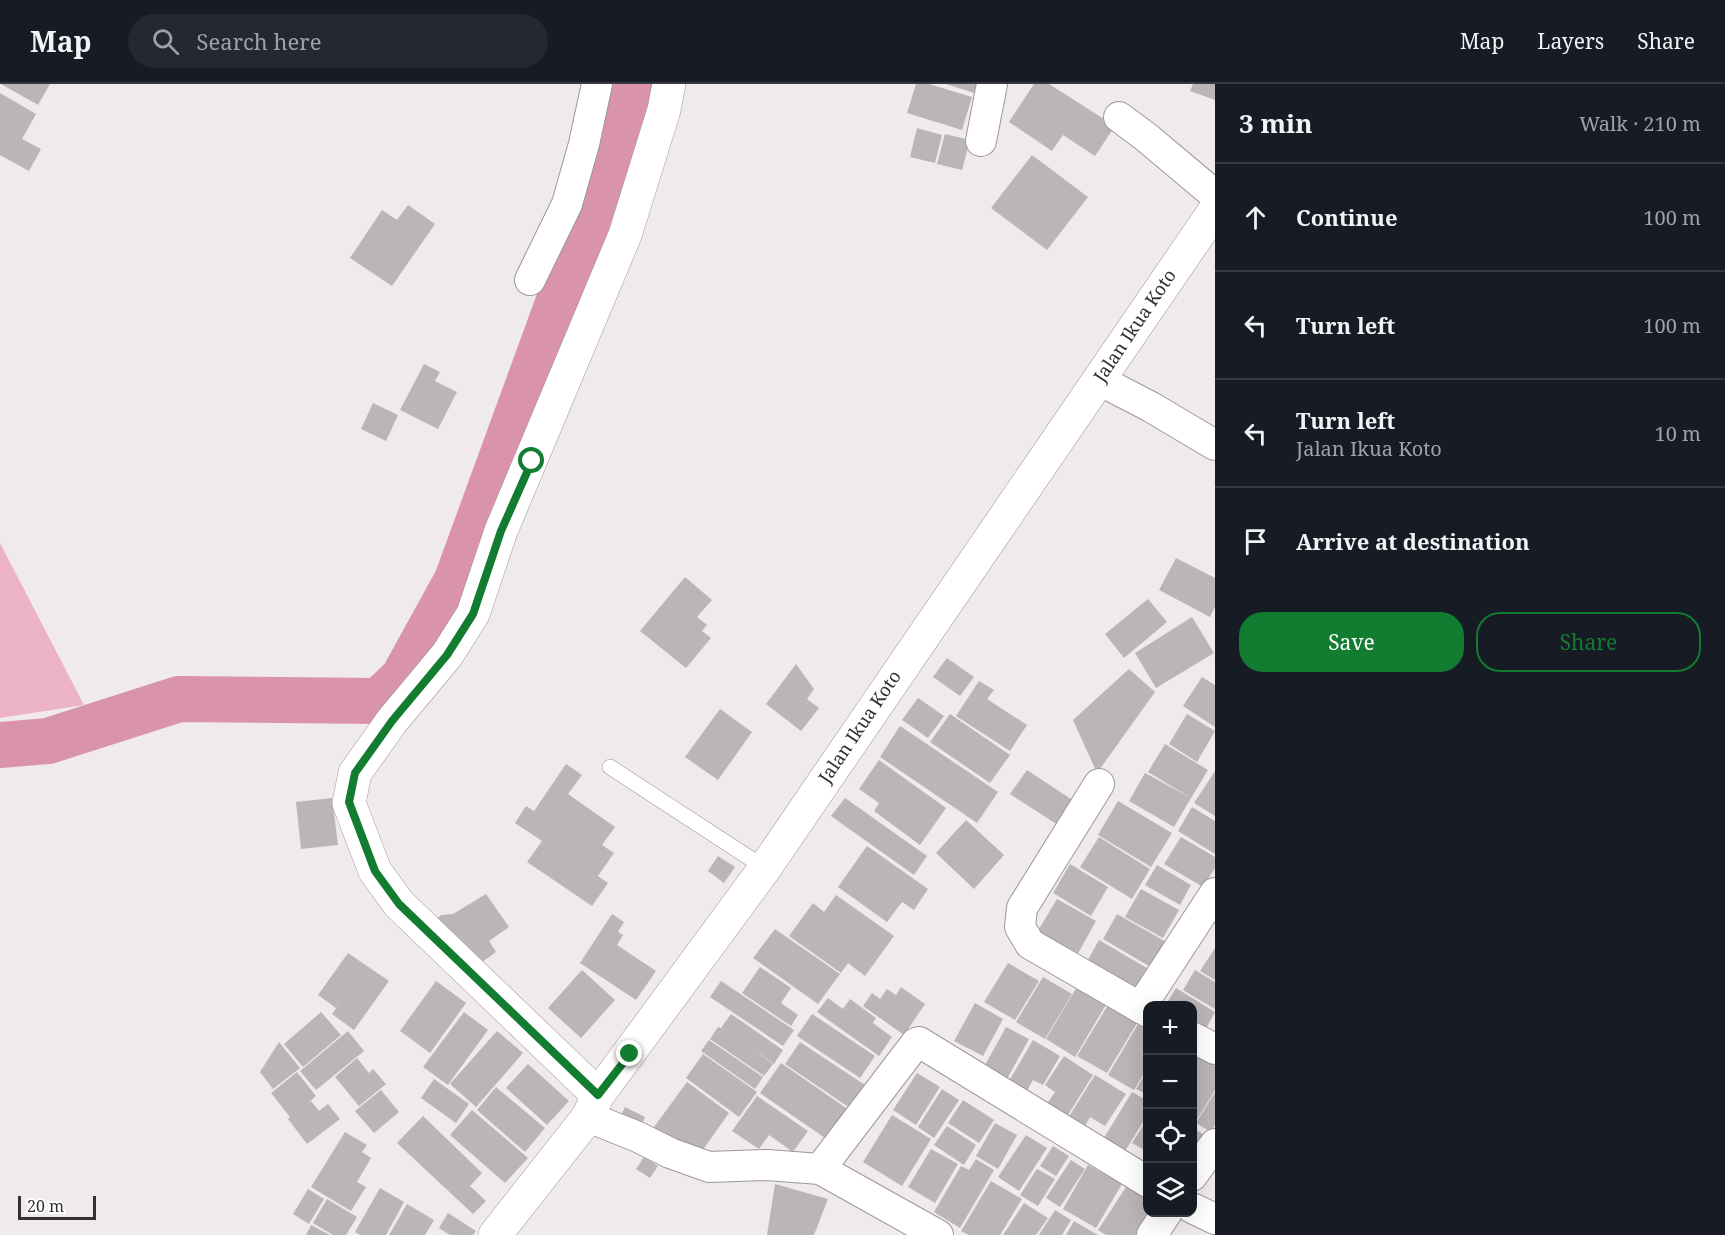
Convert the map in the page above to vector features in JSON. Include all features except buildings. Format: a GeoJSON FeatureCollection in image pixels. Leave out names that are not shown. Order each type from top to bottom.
{"type":"FeatureCollection","features":[{"type":"Feature","properties":{"kind":"street"},"geometry":{"type":"LineString","coordinates":[[530,280],[567,204],[584,144],[597,84]]}},
{"type":"Feature","properties":{"kind":"street"},"geometry":{"type":"LineString","coordinates":[[669,84],[664,110],[625,235],[501,531],[473,614],[447,655],[392,721],[355,773],[349,802],[375,871],[399,904],[593,1106],[638,1137],[670,1153],[709,1167],[767,1165],[820,1169],[938,1235]]}},
{"type":"Feature","properties":{"kind":"street"},"geometry":{"type":"LineString","coordinates":[[981,141],[992,84]]}},
{"type":"Feature","properties":{"kind":"street"},"geometry":{"type":"LineString","coordinates":[[1119,117],[1215,195]]}},
{"type":"Feature","properties":{"kind":"street","name":"Jalan Ikua Koto"},"geometry":{"type":"LineString","coordinates":[[495,1235],[593,1106],[765,868],[1215,210]]}},
{"type":"Feature","properties":{"kind":"street"},"geometry":{"type":"LineString","coordinates":[[1099,380],[1151,407],[1215,446]]}},
{"type":"Feature","properties":{"kind":"street"},"geometry":{"type":"LineString","coordinates":[[1099,784],[1022,908],[1020,927],[1030,944],[1143,1009]]}},
{"type":"Feature","properties":{"kind":"street"},"geometry":{"type":"LineString","coordinates":[[1149,1001],[1215,893]]}},
{"type":"Feature","properties":{"kind":"street"},"geometry":{"type":"LineString","coordinates":[[1197,1040],[1215,1049]]}},
{"type":"Feature","properties":{"kind":"street"},"geometry":{"type":"LineString","coordinates":[[820,1169],[919,1042],[1143,1179]]}},
{"type":"Feature","properties":{"kind":"street"},"geometry":{"type":"LineString","coordinates":[[1197,1169],[1215,1144]]}},
{"type":"Feature","properties":{"kind":"street"},"geometry":{"type":"LineString","coordinates":[[1197,1210],[1215,1219]]}},
{"type":"Feature","properties":{"kind":"street"},"geometry":{"type":"LineString","coordinates":[[1152,1235],[1164,1217]]}},
{"type":"Feature","properties":{"kind":"lane"},"geometry":{"type":"LineString","coordinates":[[610,767],[765,868]]}},
{"type":"Feature","properties":{"kind":"shaded area"},"geometry":{"type":"Polygon","coordinates":[[[0,543],[84,705],[0,718],[0,543]]]}},
{"type":"Feature","properties":{"kind":"waterway"},"geometry":{"type":"LineString","coordinates":[[0,745],[48,741],[179,699],[379,701],[403,678],[457,580],[638,84]]}},
{"type":"Feature","properties":{"kind":"route"},"geometry":{"type":"LineString","coordinates":[[532,461],[501,531],[473,614],[447,655],[392,721],[355,773],[349,802],[375,871],[399,904],[598,1095],[630,1054]]}}]}
